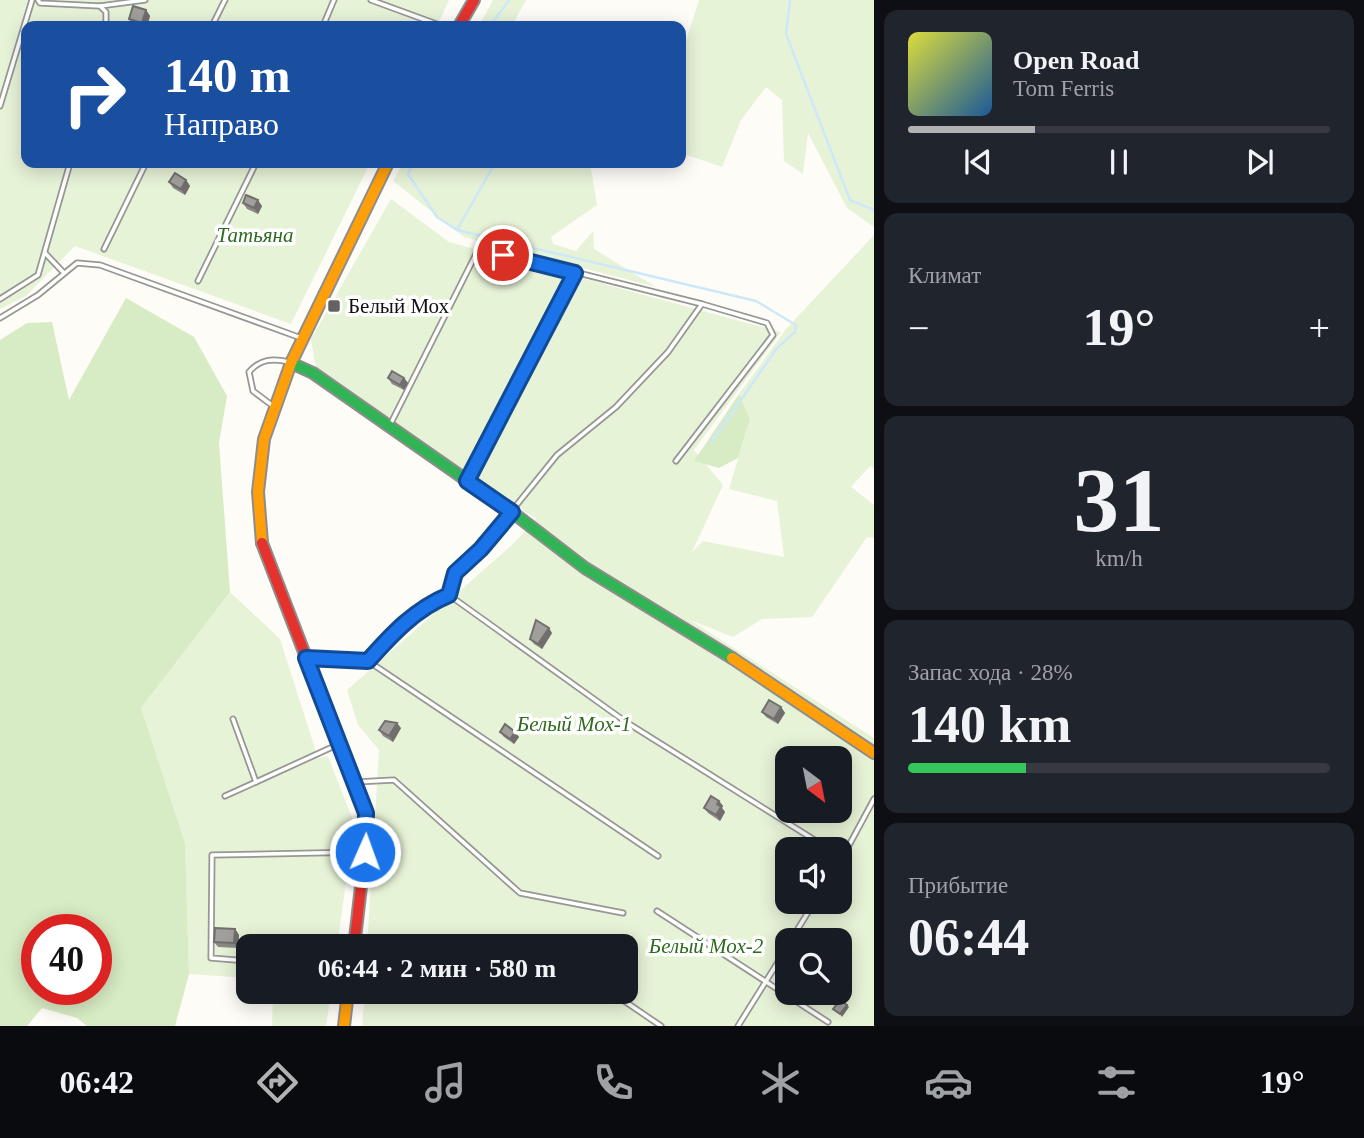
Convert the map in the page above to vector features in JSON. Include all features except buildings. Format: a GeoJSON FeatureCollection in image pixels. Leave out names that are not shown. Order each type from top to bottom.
{"type":"FeatureCollection","features":[{"type":"Feature","properties":{"kind":"street"},"geometry":{"type":"LineString","coordinates":[[462,21],[474,0]]}},
{"type":"Feature","properties":{"kind":"street"},"geometry":{"type":"LineString","coordinates":[[356,934],[365,852],[366,813],[262,543],[258,492],[264,439],[291,363],[386,168]]}},
{"type":"Feature","properties":{"kind":"street"},"geometry":{"type":"LineString","coordinates":[[291,363],[313,373],[512,512],[584,568],[697,635],[874,753]]}},
{"type":"Feature","properties":{"kind":"street"},"geometry":{"type":"LineString","coordinates":[[344,1026],[347,1004]]}},
{"type":"Feature","properties":{"kind":"lane"},"geometry":{"type":"LineString","coordinates":[[26,21],[32,0]]}},
{"type":"Feature","properties":{"kind":"lane"},"geometry":{"type":"LineString","coordinates":[[38,0],[40,3],[100,6],[145,0]]}},
{"type":"Feature","properties":{"kind":"lane"},"geometry":{"type":"LineString","coordinates":[[214,21],[225,0]]}},
{"type":"Feature","properties":{"kind":"lane"},"geometry":{"type":"LineString","coordinates":[[325,21],[334,0]]}},
{"type":"Feature","properties":{"kind":"lane"},"geometry":{"type":"LineString","coordinates":[[371,0],[428,21]]}},
{"type":"Feature","properties":{"kind":"lane"},"geometry":{"type":"LineString","coordinates":[[100,6],[106,12],[106,21]]}},
{"type":"Feature","properties":{"kind":"lane"},"geometry":{"type":"LineString","coordinates":[[0,106],[21,36]]}},
{"type":"Feature","properties":{"kind":"lane"},"geometry":{"type":"LineString","coordinates":[[0,299],[38,275],[69,168]]}},
{"type":"Feature","properties":{"kind":"lane"},"geometry":{"type":"LineString","coordinates":[[104,249],[144,168]]}},
{"type":"Feature","properties":{"kind":"lane"},"geometry":{"type":"LineString","coordinates":[[198,281],[254,168]]}},
{"type":"Feature","properties":{"kind":"lane"},"geometry":{"type":"LineString","coordinates":[[389,427],[479,248],[767,323],[773,335],[676,461]]}},
{"type":"Feature","properties":{"kind":"lane"},"geometry":{"type":"LineString","coordinates":[[45,253],[63,272]]}},
{"type":"Feature","properties":{"kind":"lane"},"geometry":{"type":"LineString","coordinates":[[0,318],[38,295],[77,263],[100,265],[303,338]]}},
{"type":"Feature","properties":{"kind":"lane"},"geometry":{"type":"LineString","coordinates":[[467,481],[575,273]]}},
{"type":"Feature","properties":{"kind":"lane"},"geometry":{"type":"LineString","coordinates":[[449,595],[455,573],[481,549],[557,455],[617,407],[668,352],[702,304]]}},
{"type":"Feature","properties":{"kind":"lane"},"geometry":{"type":"LineString","coordinates":[[275,407],[253,391],[249,372],[264,361],[275,359],[291,363]]}},
{"type":"Feature","properties":{"kind":"lane"},"geometry":{"type":"LineString","coordinates":[[368,661],[397,628],[429,603],[449,595]]}},
{"type":"Feature","properties":{"kind":"lane"},"geometry":{"type":"LineString","coordinates":[[449,595],[626,722],[810,837]]}},
{"type":"Feature","properties":{"kind":"lane"},"geometry":{"type":"LineString","coordinates":[[306,658],[368,661],[658,856]]}},
{"type":"Feature","properties":{"kind":"lane"},"geometry":{"type":"LineString","coordinates":[[233,719],[256,782]]}},
{"type":"Feature","properties":{"kind":"lane"},"geometry":{"type":"LineString","coordinates":[[225,796],[341,743]]}},
{"type":"Feature","properties":{"kind":"lane"},"geometry":{"type":"LineString","coordinates":[[356,782],[394,780],[520,893],[623,913]]}},
{"type":"Feature","properties":{"kind":"lane"},"geometry":{"type":"LineString","coordinates":[[852,839],[874,799]]}},
{"type":"Feature","properties":{"kind":"lane"},"geometry":{"type":"LineString","coordinates":[[236,960],[211,958],[212,855],[365,852]]}},
{"type":"Feature","properties":{"kind":"lane"},"geometry":{"type":"LineString","coordinates":[[657,911],[828,1022]]}},
{"type":"Feature","properties":{"kind":"lane"},"geometry":{"type":"LineString","coordinates":[[738,1026],[775,966]]}},
{"type":"Feature","properties":{"kind":"lane"},"geometry":{"type":"LineString","coordinates":[[629,1004],[661,1026]]}},
{"type":"Feature","properties":{"kind":"green space","name":"Татьяна"},"geometry":{"type":"Polygon","coordinates":[[[0,0],[449,0],[439,21],[21,21],[21,168],[368,168],[291,324],[75,246],[26,296],[0,309],[0,0]]]}},
{"type":"Feature","properties":{"kind":"green space"},"geometry":{"type":"Polygon","coordinates":[[[493,0],[526,0],[516,21],[482,21],[493,0]]]}},
{"type":"Feature","properties":{"kind":"green space"},"geometry":{"type":"Polygon","coordinates":[[[699,0],[874,0],[874,227],[847,208],[808,133],[803,174],[784,161],[782,100],[766,87],[741,120],[722,167],[686,155],[686,41],[699,0]]]}},
{"type":"Feature","properties":{"kind":"green space"},"geometry":{"type":"Polygon","coordinates":[[[400,168],[591,168],[597,205],[551,237],[553,244],[576,251],[593,231],[594,249],[656,287],[464,237],[393,181],[400,168]]]}},
{"type":"Feature","properties":{"kind":"green space","name":"Белый Мох-1"},"geometry":{"type":"Polygon","coordinates":[[[391,199],[449,242],[781,332],[694,450],[723,485],[692,552],[703,541],[784,557],[777,501],[729,489],[750,419],[739,394],[786,329],[874,235],[874,468],[870,466],[851,487],[874,505],[874,538],[867,537],[812,617],[762,619],[733,637],[690,620],[874,738],[874,1026],[362,1026],[364,1004],[638,1004],[638,934],[368,934],[379,750],[358,725],[347,690],[513,544],[536,519],[316,369],[311,339],[391,199]]]}},
{"type":"Feature","properties":{"kind":"green space"},"geometry":{"type":"Polygon","coordinates":[[[126,298],[194,337],[227,396],[219,443],[230,592],[141,708],[185,843],[189,974],[175,1026],[87,1026],[77,1018],[42,1008],[27,1026],[0,1026],[0,340],[27,323],[52,322],[69,400],[126,298]]]}},
{"type":"Feature","properties":{"kind":"green space"},"geometry":{"type":"Polygon","coordinates":[[[739,394],[750,419],[738,458],[719,468],[694,461],[739,394]]]}},
{"type":"Feature","properties":{"kind":"green space"},"geometry":{"type":"Polygon","coordinates":[[[230,592],[280,639],[318,758],[328,756],[354,823],[339,934],[236,934],[236,977],[189,974],[185,843],[141,708],[230,592]]]}},
{"type":"Feature","properties":{"kind":"green space"},"geometry":{"type":"Polygon","coordinates":[[[273,1004],[329,1004],[326,1026],[272,1026],[273,1004]]]}},
{"type":"Feature","properties":{"kind":"waterway"},"geometry":{"type":"LineString","coordinates":[[494,21],[509,0]]}},
{"type":"Feature","properties":{"kind":"waterway"},"geometry":{"type":"LineString","coordinates":[[790,0],[786,34],[850,200],[874,210]]}},
{"type":"Feature","properties":{"kind":"waterway"},"geometry":{"type":"LineString","coordinates":[[411,168],[408,174],[437,217],[457,230],[756,301],[796,325],[795,332],[777,348],[711,443]]}},
{"type":"Feature","properties":{"kind":"waterway"},"geometry":{"type":"LineString","coordinates":[[457,230],[492,168]]}},
{"type":"Feature","properties":{"kind":"traffic: fast"},"geometry":{"type":"LineString","coordinates":[[291,363],[313,373],[512,512],[585,568],[732,658]]}},
{"type":"Feature","properties":{"kind":"traffic: slow"},"geometry":{"type":"LineString","coordinates":[[262,543],[258,492],[264,439],[291,363],[386,168]]}},
{"type":"Feature","properties":{"kind":"traffic: slow"},"geometry":{"type":"LineString","coordinates":[[732,658],[874,753]]}},
{"type":"Feature","properties":{"kind":"traffic: slow"},"geometry":{"type":"LineString","coordinates":[[344,1026],[347,1004]]}},
{"type":"Feature","properties":{"kind":"traffic: jam"},"geometry":{"type":"LineString","coordinates":[[462,21],[474,0]]}},
{"type":"Feature","properties":{"kind":"traffic: jam"},"geometry":{"type":"LineString","coordinates":[[262,543],[366,813],[365,852],[356,934]]}},
{"type":"Feature","properties":{"kind":"place","name":"Белый Мох"},"geometry":{"type":"Point","coordinates":[334,306]}},
{"type":"Feature","properties":{"kind":"route"},"geometry":{"type":"LineString","coordinates":[[365,852],[366,813],[306,658],[368,661],[397,628],[429,603],[449,595],[455,573],[481,549],[512,512],[467,481],[575,273],[503,255]]}},
{"type":"Feature","properties":{"kind":"park label","name":"Белый Мох-2"},"geometry":{"type":"Point","coordinates":[706,946]}}]}
